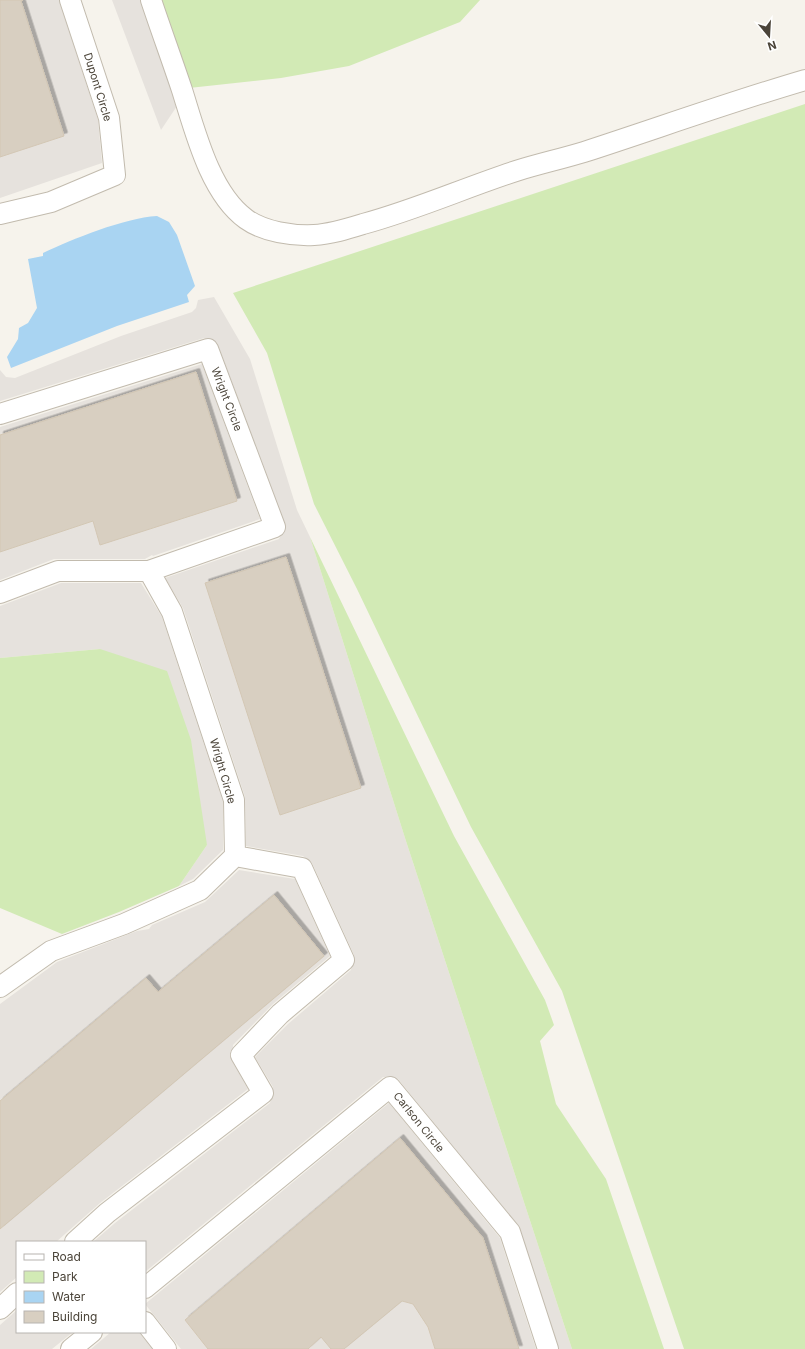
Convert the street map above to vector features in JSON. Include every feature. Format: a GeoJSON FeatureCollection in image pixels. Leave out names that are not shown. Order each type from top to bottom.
{"type":"FeatureCollection","features":[{"type":"Feature","properties":{"kind":"street","name":"Dupont Circle"},"geometry":{"type":"LineString","coordinates":[[0,214],[51,202],[114,175],[109,118],[70,0]]}},
{"type":"Feature","properties":{"kind":"street"},"geometry":{"type":"LineString","coordinates":[[151,0],[197,136],[218,183],[229,201],[247,219],[271,230],[292,235],[314,235],[333,232],[376,221],[515,171],[584,152],[736,100],[805,80]]}},
{"type":"Feature","properties":{"kind":"street","name":"Wright Circle"},"geometry":{"type":"LineString","coordinates":[[0,414],[208,349],[275,527],[149,571],[58,571],[0,593]]}},
{"type":"Feature","properties":{"kind":"street","name":"Wright Circle"},"geometry":{"type":"LineString","coordinates":[[149,571],[172,612],[234,800],[235,856]]}},
{"type":"Feature","properties":{"kind":"street"},"geometry":{"type":"LineString","coordinates":[[0,987],[51,951],[124,924],[200,890],[235,856],[302,868],[344,960],[280,1014],[241,1055],[264,1093],[107,1213],[76,1241]]}},
{"type":"Feature","properties":{"kind":"street","name":"Carlson Circle"},"geometry":{"type":"LineString","coordinates":[[146,1287],[390,1087],[510,1232],[548,1349]]}},
{"type":"Feature","properties":{"kind":"street"},"geometry":{"type":"LineString","coordinates":[[0,1308],[16,1295]]}},
{"type":"Feature","properties":{"kind":"street"},"geometry":{"type":"LineString","coordinates":[[146,1323],[166,1349]]}},
{"type":"Feature","properties":{"kind":"street"},"geometry":{"type":"LineString","coordinates":[[71,1349],[91,1333]]}},
{"type":"Feature","properties":{"kind":"shaded area"},"geometry":{"type":"Polygon","coordinates":[[[0,0],[59,0],[98,120],[102,163],[0,198],[0,0]]]}},
{"type":"Feature","properties":{"kind":"shaded area"},"geometry":{"type":"Polygon","coordinates":[[[112,0],[159,0],[189,88],[161,130],[112,0]]]}},
{"type":"Feature","properties":{"kind":"shaded area"},"geometry":{"type":"Polygon","coordinates":[[[214,297],[250,359],[297,510],[310,537],[405,838],[572,1349],[559,1349],[518,1225],[398,1079],[383,1077],[146,1271],[146,1241],[94,1241],[115,1223],[270,1103],[273,1087],[255,1057],[288,1024],[351,970],[354,955],[312,863],[303,856],[246,846],[245,797],[183,608],[165,578],[279,539],[285,524],[218,345],[204,338],[0,401],[0,370],[6,377],[15,378],[121,336],[192,312],[196,308],[198,300],[214,297]]]}},
{"type":"Feature","properties":{"kind":"shaded area"},"geometry":{"type":"Polygon","coordinates":[[[202,364],[260,519],[153,556],[152,555],[145,559],[54,559],[0,580],[0,427],[202,364]]]}},
{"type":"Feature","properties":{"kind":"shaded area"},"geometry":{"type":"Polygon","coordinates":[[[61,583],[141,583],[162,617],[223,802],[223,850],[193,879],[179,886],[207,845],[100,649],[0,658],[0,606],[61,583]]]}},
{"type":"Feature","properties":{"kind":"shaded area"},"geometry":{"type":"Polygon","coordinates":[[[239,870],[295,879],[330,956],[273,1004],[233,1045],[232,1061],[248,1089],[100,1203],[57,1241],[16,1241],[16,1278],[0,1292],[0,1004],[57,962],[137,931],[149,929],[152,925],[205,902],[239,870]]]}},
{"type":"Feature","properties":{"kind":"shaded area"},"geometry":{"type":"Polygon","coordinates":[[[389,1103],[500,1238],[536,1349],[181,1349],[146,1305],[146,1303],[389,1103]]]}},
{"type":"Feature","properties":{"kind":"shaded area"},"geometry":{"type":"Polygon","coordinates":[[[16,1311],[16,1333],[72,1333],[52,1349],[0,1349],[0,1325],[16,1311]]]}},
{"type":"Feature","properties":{"kind":"shaded area"},"geometry":{"type":"Polygon","coordinates":[[[110,1333],[140,1333],[152,1349],[91,1349],[110,1333]]]}},
{"type":"Feature","properties":{"kind":"green space"},"geometry":{"type":"Polygon","coordinates":[[[159,0],[480,0],[460,22],[349,66],[281,78],[189,88],[159,0]]]}},
{"type":"Feature","properties":{"kind":"green space"},"geometry":{"type":"Polygon","coordinates":[[[805,104],[805,1349],[684,1349],[562,991],[471,827],[357,589],[314,504],[267,353],[233,293],[805,104]]]}},
{"type":"Feature","properties":{"kind":"green space"},"geometry":{"type":"Polygon","coordinates":[[[310,537],[454,836],[545,1000],[554,1025],[540,1041],[556,1104],[606,1179],[664,1349],[572,1349],[405,838],[310,537]]]}},
{"type":"Feature","properties":{"kind":"green space"},"geometry":{"type":"Polygon","coordinates":[[[100,649],[167,671],[191,740],[207,845],[179,886],[119,912],[62,934],[0,908],[0,658],[100,649]]]}},
{"type":"Feature","properties":{"kind":"water"},"geometry":{"type":"Polygon","coordinates":[[[157,216],[169,222],[177,235],[195,286],[187,295],[189,302],[117,326],[11,368],[7,357],[18,339],[19,328],[28,323],[37,308],[28,259],[43,256],[43,253],[114,225],[157,216]]]}},
{"type":"Feature","properties":{"kind":"building"},"geometry":{"type":"Polygon","coordinates":[[[0,0],[23,0],[21,1],[64,136],[0,157],[0,0]]]}},
{"type":"Feature","properties":{"kind":"building"},"geometry":{"type":"Polygon","coordinates":[[[196,372],[237,501],[100,545],[93,521],[0,552],[0,435],[196,372]]]}},
{"type":"Feature","properties":{"kind":"building"},"geometry":{"type":"Polygon","coordinates":[[[286,557],[361,788],[280,815],[205,583],[286,557]]]}},
{"type":"Feature","properties":{"kind":"building"},"geometry":{"type":"Polygon","coordinates":[[[274,895],[324,956],[0,1229],[0,1101],[146,978],[158,992],[274,895]]]}},
{"type":"Feature","properties":{"kind":"building"},"geometry":{"type":"Polygon","coordinates":[[[400,1138],[483,1238],[519,1349],[435,1349],[428,1327],[413,1304],[402,1301],[344,1349],[331,1349],[321,1337],[308,1349],[208,1349],[185,1320],[400,1138]]]}}]}
